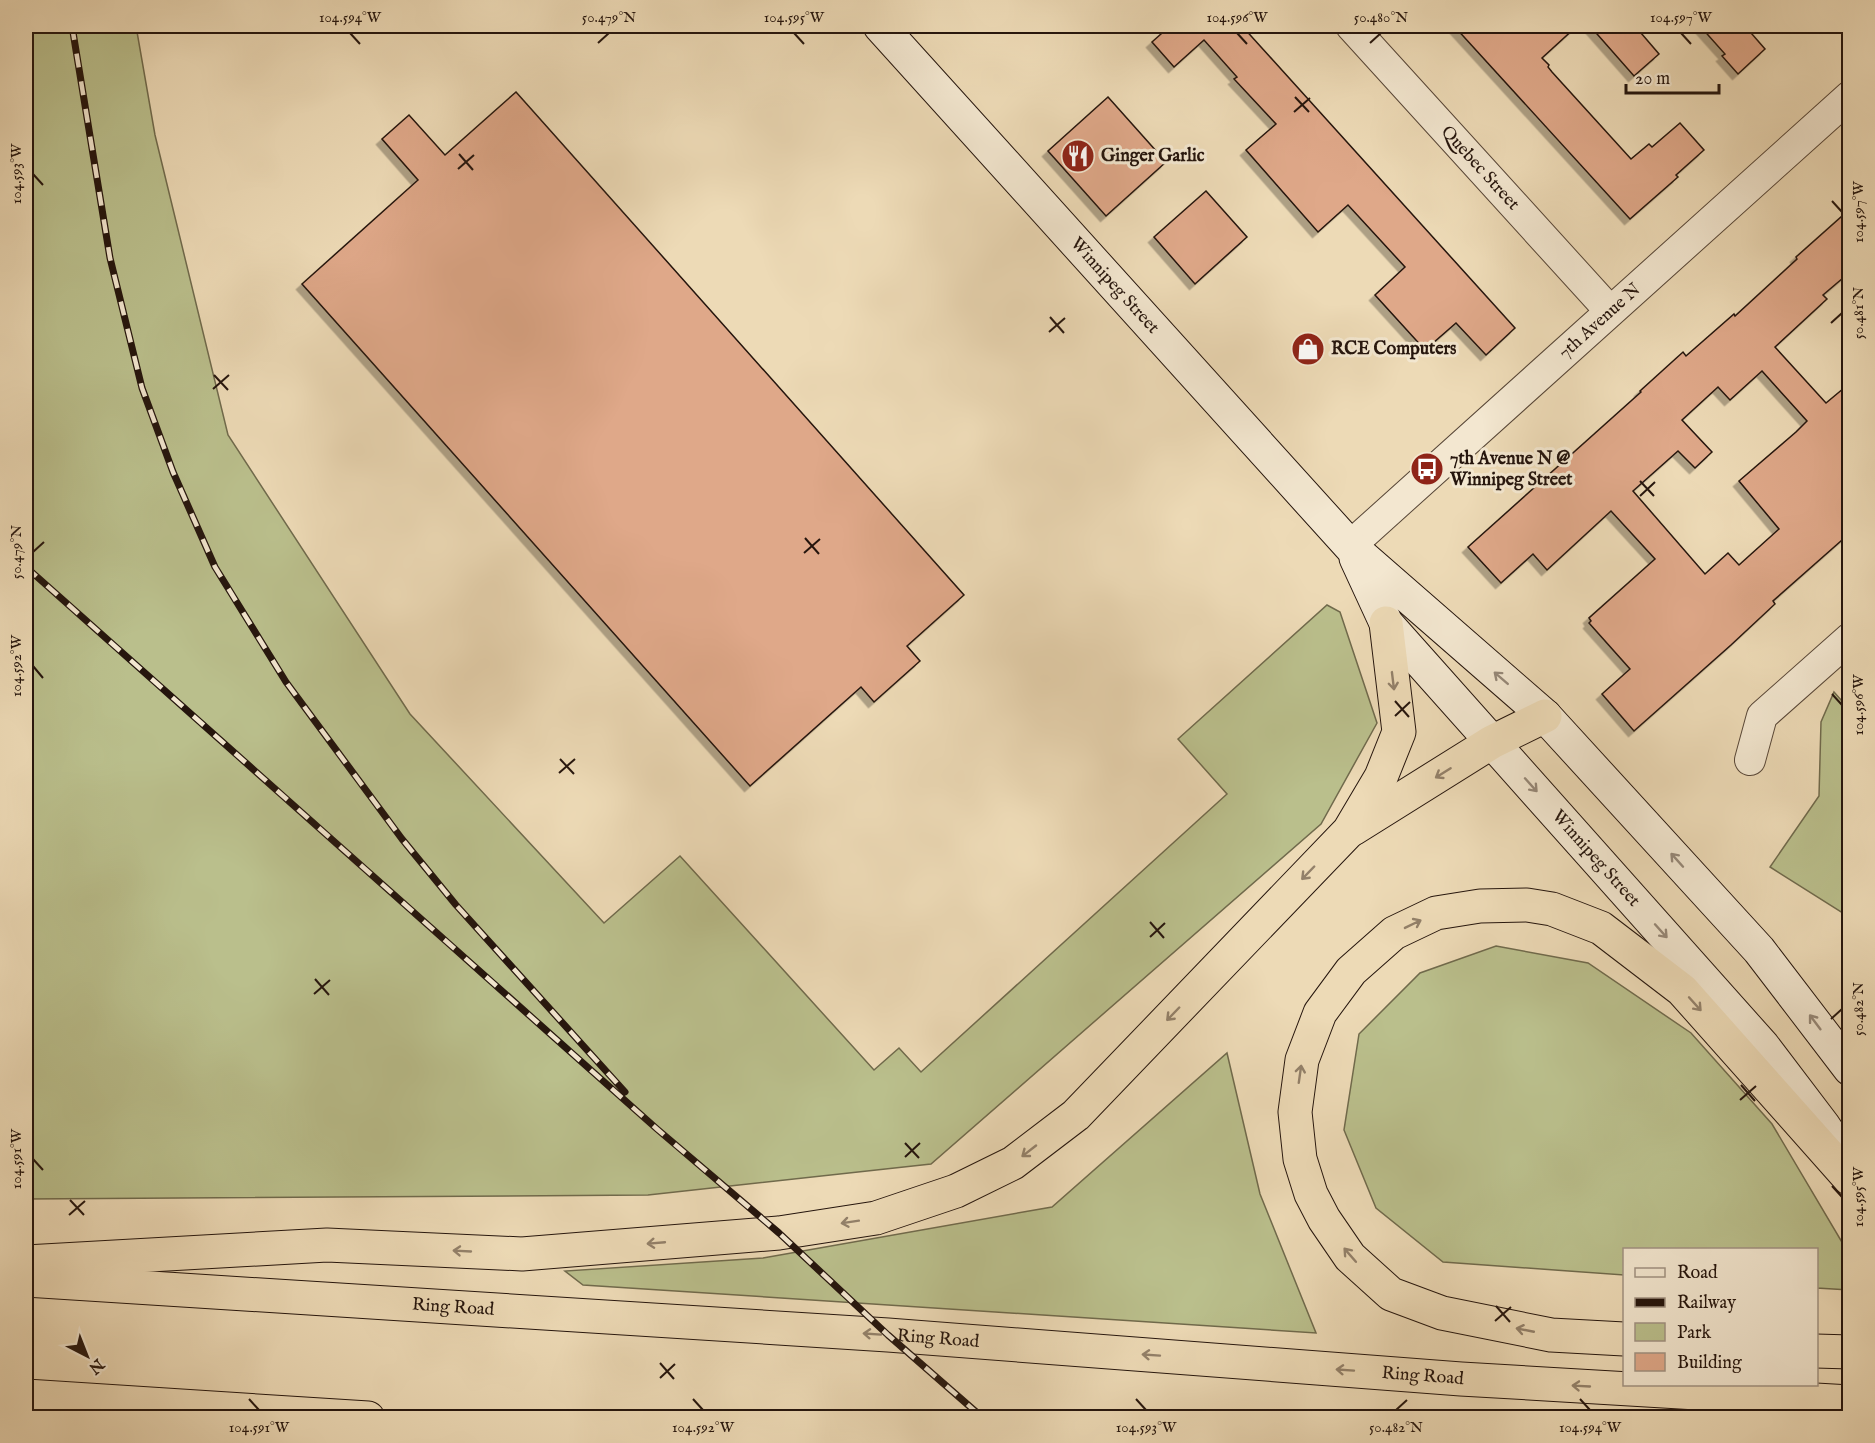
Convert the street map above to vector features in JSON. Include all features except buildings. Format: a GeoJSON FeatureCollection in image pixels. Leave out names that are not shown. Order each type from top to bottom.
{"type":"FeatureCollection","features":[{"type":"Feature","properties":{"kind":"highway"},"geometry":{"type":"LineString","coordinates":[[26,1262],[327,1245],[522,1254],[778,1233],[876,1218],[956,1191],[1013,1163],[1076,1115],[1349,831],[1380,777],[1399,732],[1386,623]]}},
{"type":"Feature","properties":{"kind":"highway"},"geometry":{"type":"LineString","coordinates":[[1349,831],[1492,742],[1545,716]]}},
{"type":"Feature","properties":{"kind":"highway"},"geometry":{"type":"LineString","coordinates":[[1623,1339],[1551,1335],[1442,1313],[1391,1294],[1350,1257],[1324,1219],[1311,1194],[1300,1159],[1295,1112],[1302,1059],[1320,1013],[1351,971],[1394,933],[1436,913],[1480,906],[1527,904],[1552,909],[1601,928],[1682,990],[1850,1179]]}},
{"type":"Feature","properties":{"kind":"highway","name":"Ring Road"},"geometry":{"type":"LineString","coordinates":[[26,1280],[888,1335],[1461,1379],[1850,1402]]}},
{"type":"Feature","properties":{"kind":"highway"},"geometry":{"type":"LineString","coordinates":[[1818,1350],[1850,1352]]}},
{"type":"Feature","properties":{"kind":"highway"},"geometry":{"type":"LineString","coordinates":[[26,1396],[368,1418]]}},
{"type":"Feature","properties":{"kind":"highway"},"geometry":{"type":"LineString","coordinates":[[26,1408],[82,1418]]}},
{"type":"Feature","properties":{"kind":"main road","name":"Winnipeg Street"},"geometry":{"type":"LineString","coordinates":[[880,26],[1350,546],[1545,716],[1758,950],[1850,1069]]}},
{"type":"Feature","properties":{"kind":"main road","name":"Winnipeg Street"},"geometry":{"type":"LineString","coordinates":[[1350,546],[1386,623],[1762,1046],[1823,1125],[1850,1166]]}},
{"type":"Feature","properties":{"kind":"street","name":"Quebec Street"},"geometry":{"type":"LineString","coordinates":[[1351,26],[1610,311]]}},
{"type":"Feature","properties":{"kind":"street","name":"7th Avenue N"},"geometry":{"type":"LineString","coordinates":[[1350,546],[1850,96]]}},
{"type":"Feature","properties":{"kind":"street"},"geometry":{"type":"LineString","coordinates":[[1750,760],[1762,716],[1850,638]]}},
{"type":"Feature","properties":{"kind":"green space"},"geometry":{"type":"Polygon","coordinates":[[[26,26],[136,26],[155,135],[228,435],[410,714],[604,923],[680,856],[874,1070],[899,1048],[921,1072],[1227,794],[1178,739],[1327,605],[1340,612],[1377,723],[1321,824],[931,1164],[648,1195],[26,1199],[26,26]]]}},
{"type":"Feature","properties":{"kind":"green space"},"geometry":{"type":"Polygon","coordinates":[[[1834,692],[1849,709],[1849,917],[1770,867],[1819,796],[1821,722],[1834,692]]]}},
{"type":"Feature","properties":{"kind":"green space"},"geometry":{"type":"Polygon","coordinates":[[[1496,946],[1588,963],[1691,1033],[1772,1124],[1849,1254],[1849,1290],[1818,1288],[1818,1248],[1623,1248],[1623,1275],[1443,1262],[1376,1208],[1344,1130],[1359,1034],[1420,973],[1496,946]]]}},
{"type":"Feature","properties":{"kind":"green space"},"geometry":{"type":"Polygon","coordinates":[[[1227,1053],[1260,1194],[1316,1333],[583,1285],[565,1271],[763,1258],[1052,1207],[1227,1053]]]}},
{"type":"Feature","properties":{"kind":"railway"},"geometry":{"type":"LineString","coordinates":[[72,26],[110,258],[142,388],[173,472],[215,567],[286,682],[402,839],[456,905],[625,1092]]}},
{"type":"Feature","properties":{"kind":"railway"},"geometry":{"type":"LineString","coordinates":[[26,567],[657,1129],[779,1233],[888,1335],[983,1418]]}},
{"type":"Feature","properties":{"kind":"place","name":"Ginger Garlic"},"geometry":{"type":"Point","coordinates":[1078,156]}},
{"type":"Feature","properties":{"kind":"place","name":"RCE Computers"},"geometry":{"type":"Point","coordinates":[1308,349]}},
{"type":"Feature","properties":{"kind":"place","name":"7th Avenue N @ Winnipeg Street"},"geometry":{"type":"Point","coordinates":[1427,469]}}]}
